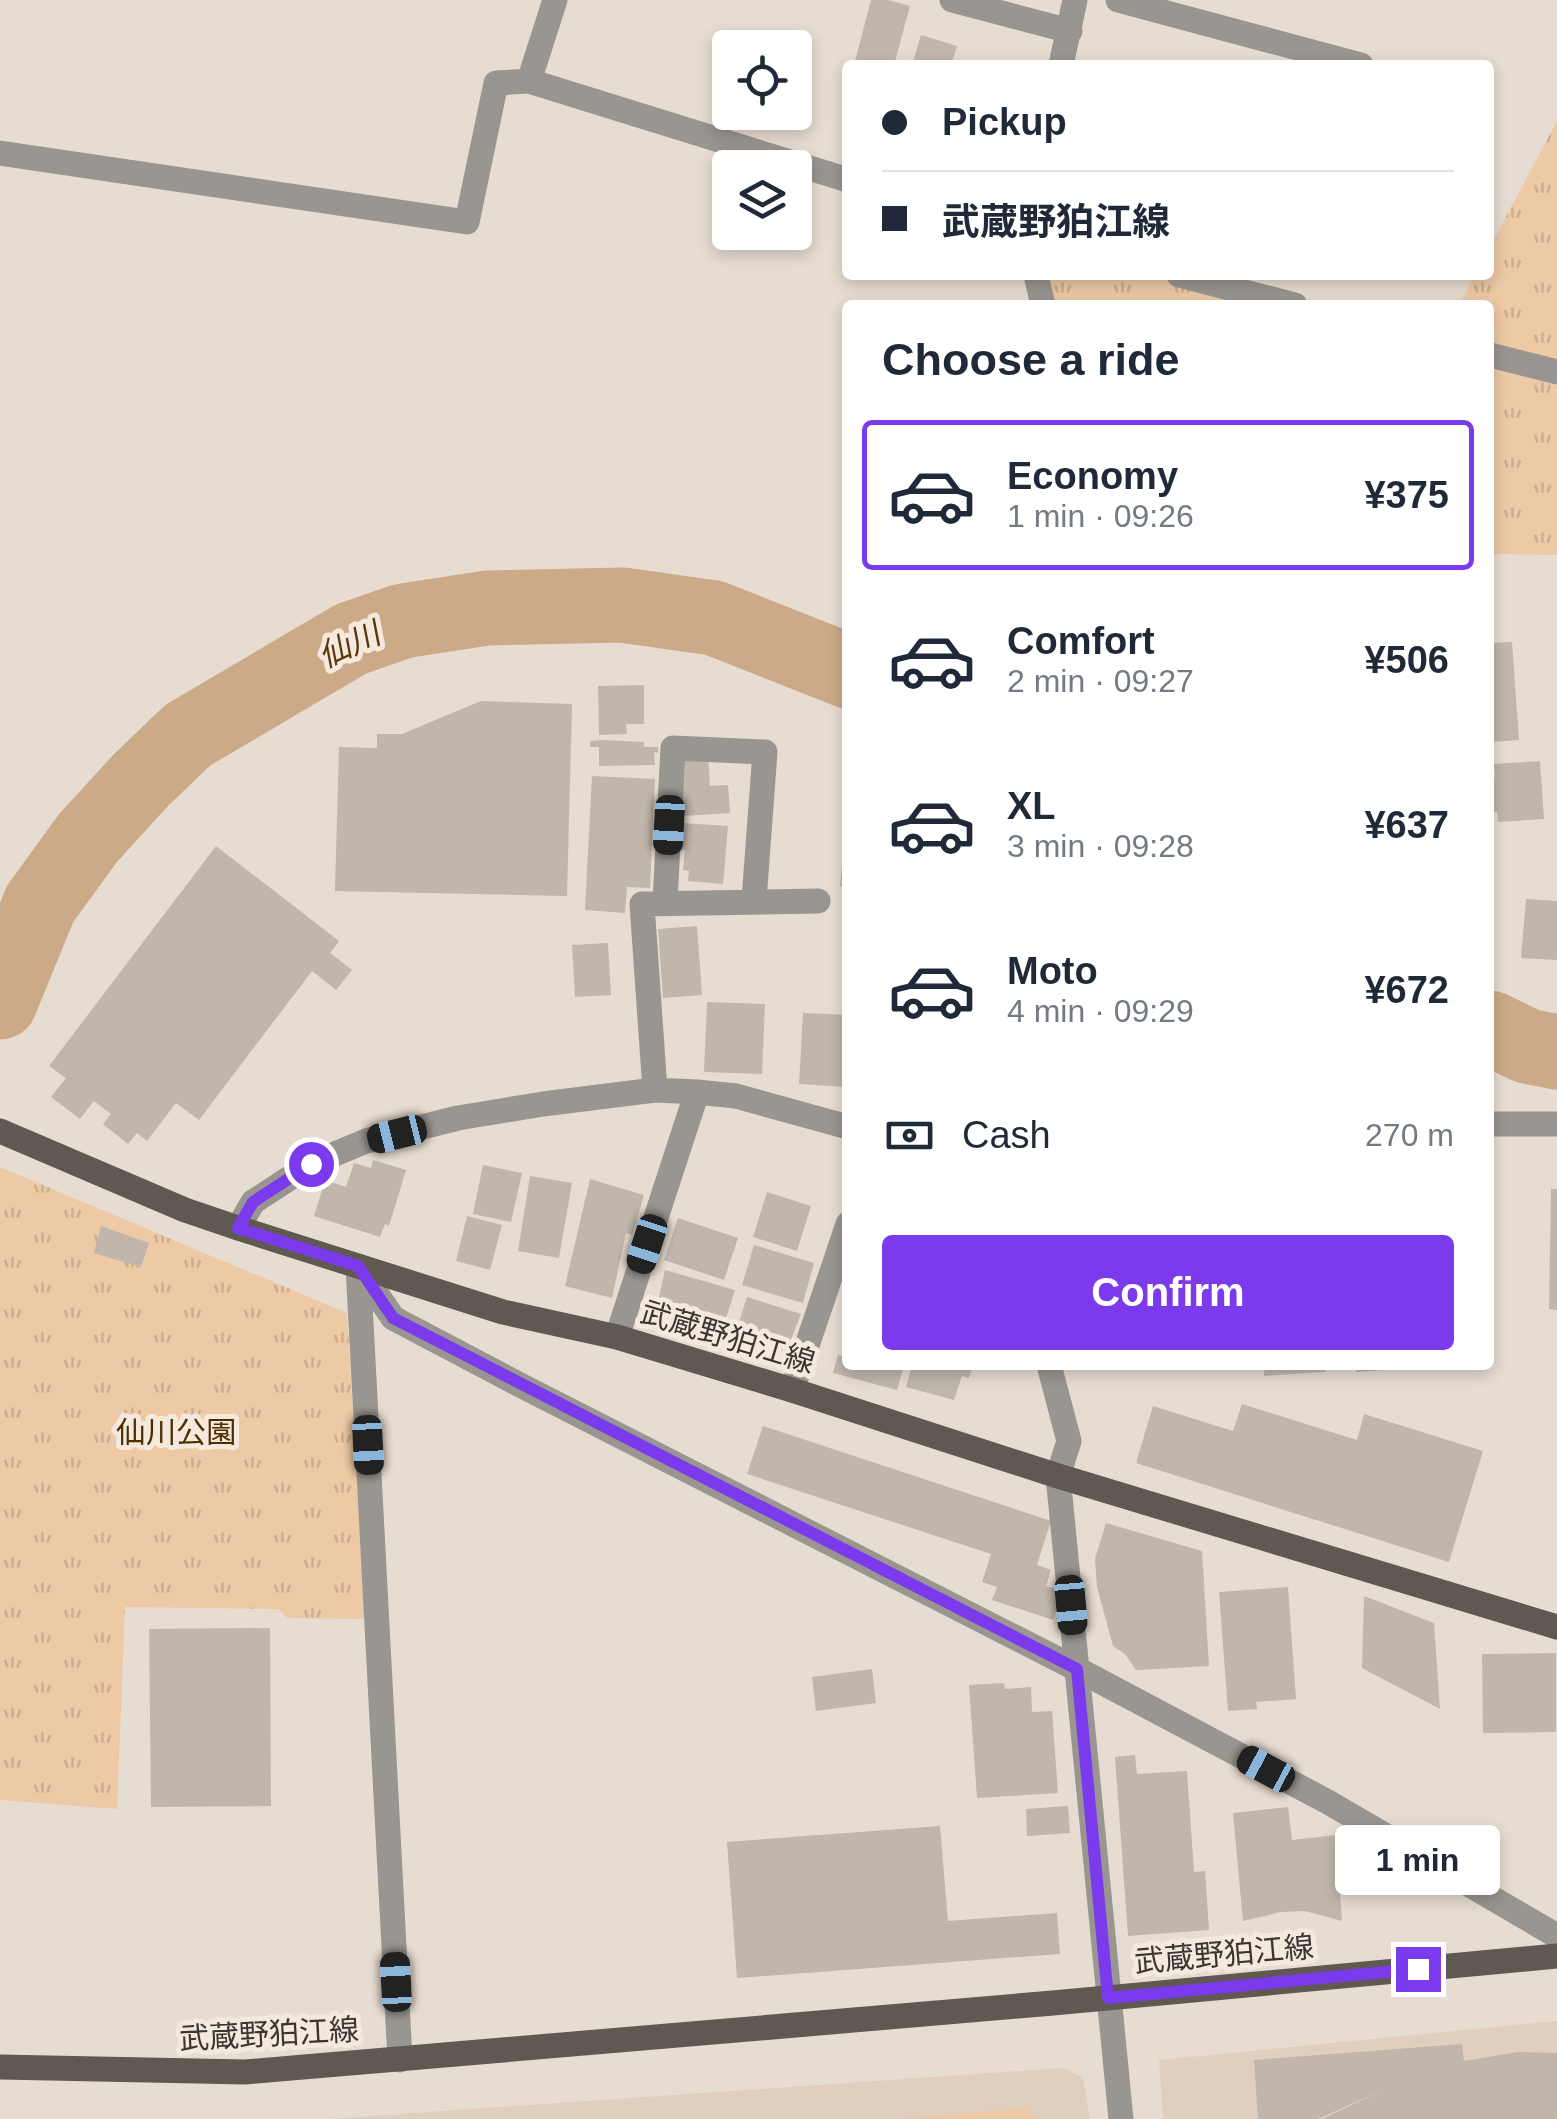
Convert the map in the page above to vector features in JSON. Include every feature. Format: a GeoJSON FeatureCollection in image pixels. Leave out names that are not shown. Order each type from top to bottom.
{"type":"FeatureCollection","features":[{"type":"Feature","properties":{"kind":"main road","name":"武蔵野狛江線"},"geometry":{"type":"LineString","coordinates":[[6,1134],[185,1210],[238,1228],[535,1321],[616,1337],[792,1390],[1058,1476],[1557,1627]]}},
{"type":"Feature","properties":{"kind":"main road","name":"武蔵野狛江線"},"geometry":{"type":"LineString","coordinates":[[0,2066],[188,2073],[400,2060],[1557,1956]]}},
{"type":"Feature","properties":{"kind":"street"},"geometry":{"type":"LineString","coordinates":[[529,81],[555,0]]}},
{"type":"Feature","properties":{"kind":"street"},"geometry":{"type":"LineString","coordinates":[[952,0],[1070,31]]}},
{"type":"Feature","properties":{"kind":"street"},"geometry":{"type":"LineString","coordinates":[[1062,60],[1075,0]]}},
{"type":"Feature","properties":{"kind":"street"},"geometry":{"type":"LineString","coordinates":[[1118,0],[1342,60]]}},
{"type":"Feature","properties":{"kind":"street"},"geometry":{"type":"LineString","coordinates":[[0,153],[467,222],[496,84],[529,81],[842,178]]}},
{"type":"Feature","properties":{"kind":"street"},"geometry":{"type":"LineString","coordinates":[[1198,280],[1276,300]]}},
{"type":"Feature","properties":{"kind":"street"},"geometry":{"type":"LineString","coordinates":[[1494,356],[1557,372]]}},
{"type":"Feature","properties":{"kind":"street"},"geometry":{"type":"LineString","coordinates":[[665,902],[673,748],[765,752],[754,900]]}},
{"type":"Feature","properties":{"kind":"street"},"geometry":{"type":"LineString","coordinates":[[655,1090],[642,904],[818,901]]}},
{"type":"Feature","properties":{"kind":"street"},"geometry":{"type":"LineString","coordinates":[[238,1228],[253,1202],[311,1164],[366,1141],[458,1118],[655,1090],[736,1096],[842,1125]]}},
{"type":"Feature","properties":{"kind":"street"},"geometry":{"type":"LineString","coordinates":[[616,1337],[697,1092]]}},
{"type":"Feature","properties":{"kind":"street"},"geometry":{"type":"LineString","coordinates":[[1494,1124],[1557,1124]]}},
{"type":"Feature","properties":{"kind":"street"},"geometry":{"type":"LineString","coordinates":[[792,1390],[842,1245]]}},
{"type":"Feature","properties":{"kind":"street"},"geometry":{"type":"LineString","coordinates":[[358,1266],[393,1318],[1328,1802],[1557,1936]]}},
{"type":"Feature","properties":{"kind":"street"},"geometry":{"type":"LineString","coordinates":[[358,1266],[400,2060]]}},
{"type":"Feature","properties":{"kind":"street"},"geometry":{"type":"LineString","coordinates":[[1050,1370],[1069,1442],[1058,1476],[1121,2119]]}},
{"type":"Feature","properties":{"kind":"shaded area"},"geometry":{"type":"Polygon","coordinates":[[[1557,2021],[1557,2119],[1163,2119],[1159,2060],[1557,2021]]]}},
{"type":"Feature","properties":{"kind":"shaded area"},"geometry":{"type":"Polygon","coordinates":[[[1063,2068],[1083,2078],[1090,2119],[328,2119],[1063,2068]]]}},
{"type":"Feature","properties":{"kind":"green space"},"geometry":{"type":"Polygon","coordinates":[[[1557,121],[1557,555],[1494,554],[1494,300],[1462,300],[1472,280],[1494,280],[1494,239],[1557,121]]]}},
{"type":"Feature","properties":{"kind":"green space"},"geometry":{"type":"Polygon","coordinates":[[[1037,280],[1198,280],[1276,300],[1042,300],[1037,280]]]}},
{"type":"Feature","properties":{"kind":"green space","name":"仙川公園"},"geometry":{"type":"Polygon","coordinates":[[[0,1167],[347,1313],[365,1619],[287,1618],[278,1609],[125,1607],[117,1809],[0,1800],[0,1167]]]}},
{"type":"Feature","properties":{"kind":"green space"},"geometry":{"type":"Polygon","coordinates":[[[1024,2108],[1037,2119],[901,2119],[1024,2108]]]}},
{"type":"Feature","properties":{"kind":"building"},"geometry":{"type":"Polygon","coordinates":[[[871,0],[910,6],[895,60],[855,60],[871,0]]]}},
{"type":"Feature","properties":{"kind":"building"},"geometry":{"type":"Polygon","coordinates":[[[921,35],[957,46],[953,60],[914,60],[921,35]]]}},
{"type":"Feature","properties":{"kind":"building"},"geometry":{"type":"Polygon","coordinates":[[[1512,642],[1519,740],[1494,742],[1494,643],[1512,642]]]}},
{"type":"Feature","properties":{"kind":"building"},"geometry":{"type":"Polygon","coordinates":[[[644,685],[644,724],[626,724],[627,734],[599,735],[598,686],[644,685]]]}},
{"type":"Feature","properties":{"kind":"building"},"geometry":{"type":"Polygon","coordinates":[[[481,701],[572,704],[567,896],[335,891],[339,747],[377,748],[377,734],[402,734],[481,701]]]}},
{"type":"Feature","properties":{"kind":"building"},"geometry":{"type":"Polygon","coordinates":[[[590,741],[644,742],[644,747],[658,747],[658,753],[654,752],[655,765],[599,766],[599,747],[590,747],[590,741]]]}},
{"type":"Feature","properties":{"kind":"building"},"geometry":{"type":"Polygon","coordinates":[[[708,756],[710,786],[728,785],[730,813],[684,816],[680,757],[708,756]]]}},
{"type":"Feature","properties":{"kind":"building"},"geometry":{"type":"Polygon","coordinates":[[[1540,761],[1544,819],[1498,822],[1494,812],[1494,764],[1540,761]]]}},
{"type":"Feature","properties":{"kind":"building"},"geometry":{"type":"Polygon","coordinates":[[[592,776],[655,779],[650,888],[627,887],[625,913],[585,910],[592,776]]]}},
{"type":"Feature","properties":{"kind":"building"},"geometry":{"type":"Polygon","coordinates":[[[682,823],[728,826],[723,884],[688,881],[689,871],[683,870],[685,850],[680,849],[682,823]]]}},
{"type":"Feature","properties":{"kind":"building"},"geometry":{"type":"Polygon","coordinates":[[[216,846],[339,941],[330,953],[352,970],[336,990],[312,971],[199,1120],[176,1103],[147,1141],[137,1133],[128,1144],[103,1124],[111,1114],[94,1101],[80,1119],[51,1097],[66,1078],[49,1066],[216,846]]]}},
{"type":"Feature","properties":{"kind":"building"},"geometry":{"type":"Polygon","coordinates":[[[1526,899],[1557,901],[1557,960],[1521,958],[1526,899]]]}},
{"type":"Feature","properties":{"kind":"building"},"geometry":{"type":"Polygon","coordinates":[[[697,926],[702,995],[663,998],[658,929],[697,926]]]}},
{"type":"Feature","properties":{"kind":"building"},"geometry":{"type":"Polygon","coordinates":[[[608,943],[611,995],[575,997],[572,945],[608,943]]]}},
{"type":"Feature","properties":{"kind":"building"},"geometry":{"type":"Polygon","coordinates":[[[707,1002],[765,1004],[762,1074],[704,1072],[707,1002]]]}},
{"type":"Feature","properties":{"kind":"building"},"geometry":{"type":"Polygon","coordinates":[[[803,1013],[842,1015],[842,1087],[799,1084],[803,1013]]]}},
{"type":"Feature","properties":{"kind":"building"},"geometry":{"type":"Polygon","coordinates":[[[373,1160],[406,1170],[389,1226],[385,1224],[380,1237],[314,1216],[325,1180],[346,1187],[354,1163],[371,1168],[373,1160]]]}},
{"type":"Feature","properties":{"kind":"building"},"geometry":{"type":"Polygon","coordinates":[[[483,1165],[522,1173],[511,1222],[473,1214],[483,1165]]]}},
{"type":"Feature","properties":{"kind":"building"},"geometry":{"type":"Polygon","coordinates":[[[530,1176],[572,1183],[559,1258],[518,1251],[530,1176]]]}},
{"type":"Feature","properties":{"kind":"building"},"geometry":{"type":"Polygon","coordinates":[[[590,1179],[644,1195],[632,1235],[626,1233],[612,1298],[565,1286],[590,1179]]]}},
{"type":"Feature","properties":{"kind":"building"},"geometry":{"type":"Polygon","coordinates":[[[1551,1189],[1557,1189],[1557,1310],[1549,1309],[1551,1189]]]}},
{"type":"Feature","properties":{"kind":"building"},"geometry":{"type":"Polygon","coordinates":[[[767,1192],[811,1206],[797,1251],[753,1237],[767,1192]]]}},
{"type":"Feature","properties":{"kind":"building"},"geometry":{"type":"Polygon","coordinates":[[[467,1216],[502,1225],[490,1270],[456,1261],[467,1216]]]}},
{"type":"Feature","properties":{"kind":"building"},"geometry":{"type":"Polygon","coordinates":[[[678,1218],[738,1238],[724,1280],[664,1260],[678,1218]]]}},
{"type":"Feature","properties":{"kind":"building"},"geometry":{"type":"Polygon","coordinates":[[[101,1226],[149,1243],[141,1267],[94,1253],[101,1226]]]}},
{"type":"Feature","properties":{"kind":"building"},"geometry":{"type":"Polygon","coordinates":[[[754,1245],[814,1263],[803,1303],[742,1285],[754,1245]]]}},
{"type":"Feature","properties":{"kind":"building"},"geometry":{"type":"Polygon","coordinates":[[[665,1270],[735,1290],[720,1337],[655,1316],[665,1270]]]}},
{"type":"Feature","properties":{"kind":"building"},"geometry":{"type":"Polygon","coordinates":[[[747,1297],[801,1314],[788,1347],[773,1355],[733,1341],[747,1297]]]}},
{"type":"Feature","properties":{"kind":"building"},"geometry":{"type":"Polygon","coordinates":[[[838,1355],[842,1356],[842,1370],[903,1370],[897,1390],[833,1373],[838,1355]]]}},
{"type":"Feature","properties":{"kind":"building"},"geometry":{"type":"Polygon","coordinates":[[[911,1370],[971,1370],[969,1378],[962,1376],[954,1400],[906,1387],[911,1370]]]}},
{"type":"Feature","properties":{"kind":"building"},"geometry":{"type":"Polygon","coordinates":[[[1264,1370],[1326,1372],[1264,1376],[1264,1370]]]}},
{"type":"Feature","properties":{"kind":"building"},"geometry":{"type":"Polygon","coordinates":[[[1242,1404],[1357,1440],[1364,1414],[1483,1451],[1449,1562],[1136,1463],[1153,1406],[1233,1431],[1242,1404]]]}},
{"type":"Feature","properties":{"kind":"building"},"geometry":{"type":"Polygon","coordinates":[[[763,1426],[1051,1521],[1037,1565],[1051,1570],[1046,1586],[1062,1591],[1053,1620],[992,1600],[997,1587],[982,1582],[991,1554],[747,1474],[763,1426]]]}},
{"type":"Feature","properties":{"kind":"building"},"geometry":{"type":"Polygon","coordinates":[[[1106,1523],[1202,1551],[1209,1666],[1136,1670],[1125,1654],[1113,1646],[1097,1587],[1095,1559],[1106,1523]]]}},
{"type":"Feature","properties":{"kind":"building"},"geometry":{"type":"Polygon","coordinates":[[[1288,1587],[1296,1699],[1256,1702],[1257,1709],[1228,1711],[1219,1592],[1288,1587]]]}},
{"type":"Feature","properties":{"kind":"building"},"geometry":{"type":"Polygon","coordinates":[[[1364,1596],[1434,1623],[1440,1709],[1362,1668],[1364,1596]]]}},
{"type":"Feature","properties":{"kind":"building"},"geometry":{"type":"Polygon","coordinates":[[[270,1628],[271,1806],[151,1807],[149,1629],[270,1628]]]}},
{"type":"Feature","properties":{"kind":"building"},"geometry":{"type":"Polygon","coordinates":[[[1556,1653],[1556,1732],[1483,1733],[1482,1654],[1556,1653]]]}},
{"type":"Feature","properties":{"kind":"building"},"geometry":{"type":"Polygon","coordinates":[[[872,1669],[876,1703],[816,1711],[812,1677],[872,1669]]]}},
{"type":"Feature","properties":{"kind":"building"},"geometry":{"type":"Polygon","coordinates":[[[1004,1683],[1005,1689],[1031,1687],[1032,1712],[1052,1711],[1058,1793],[977,1798],[969,1685],[1004,1683]]]}},
{"type":"Feature","properties":{"kind":"building"},"geometry":{"type":"Polygon","coordinates":[[[1135,1755],[1137,1774],[1187,1771],[1194,1872],[1205,1871],[1209,1930],[1128,1936],[1115,1757],[1135,1755]]]}},
{"type":"Feature","properties":{"kind":"building"},"geometry":{"type":"Polygon","coordinates":[[[1068,1806],[1070,1833],[1027,1836],[1026,1809],[1068,1806]]]}},
{"type":"Feature","properties":{"kind":"building"},"geometry":{"type":"Polygon","coordinates":[[[1288,1807],[1292,1840],[1336,1835],[1342,1921],[1305,1911],[1243,1921],[1233,1813],[1288,1807]]]}},
{"type":"Feature","properties":{"kind":"building"},"geometry":{"type":"Polygon","coordinates":[[[940,1826],[948,1921],[1057,1913],[1060,1954],[737,1978],[727,1842],[940,1826]]]}},
{"type":"Feature","properties":{"kind":"building"},"geometry":{"type":"Polygon","coordinates":[[[1462,2044],[1464,2061],[1518,2052],[1557,2053],[1557,2119],[1322,2119],[1385,2089],[1318,2119],[1258,2119],[1254,2060],[1462,2044]]]}},
{"type":"Feature","properties":{"kind":"waterway","name":"仙川"},"geometry":{"type":"LineString","coordinates":[[0,1002],[40,904],[88,838],[141,780],[188,735],[351,639],[403,621],[487,608],[622,605],[714,618],[842,669]]}},
{"type":"Feature","properties":{"kind":"waterway","name":"仙川"},"geometry":{"type":"LineString","coordinates":[[1494,1030],[1527,1046],[1557,1052]]}},
{"type":"Feature","properties":{"kind":"route"},"geometry":{"type":"LineString","coordinates":[[311,1164],[253,1202],[238,1228],[358,1266],[393,1318],[1077,1669],[1108,1998],[1418,1969]]}}]}
